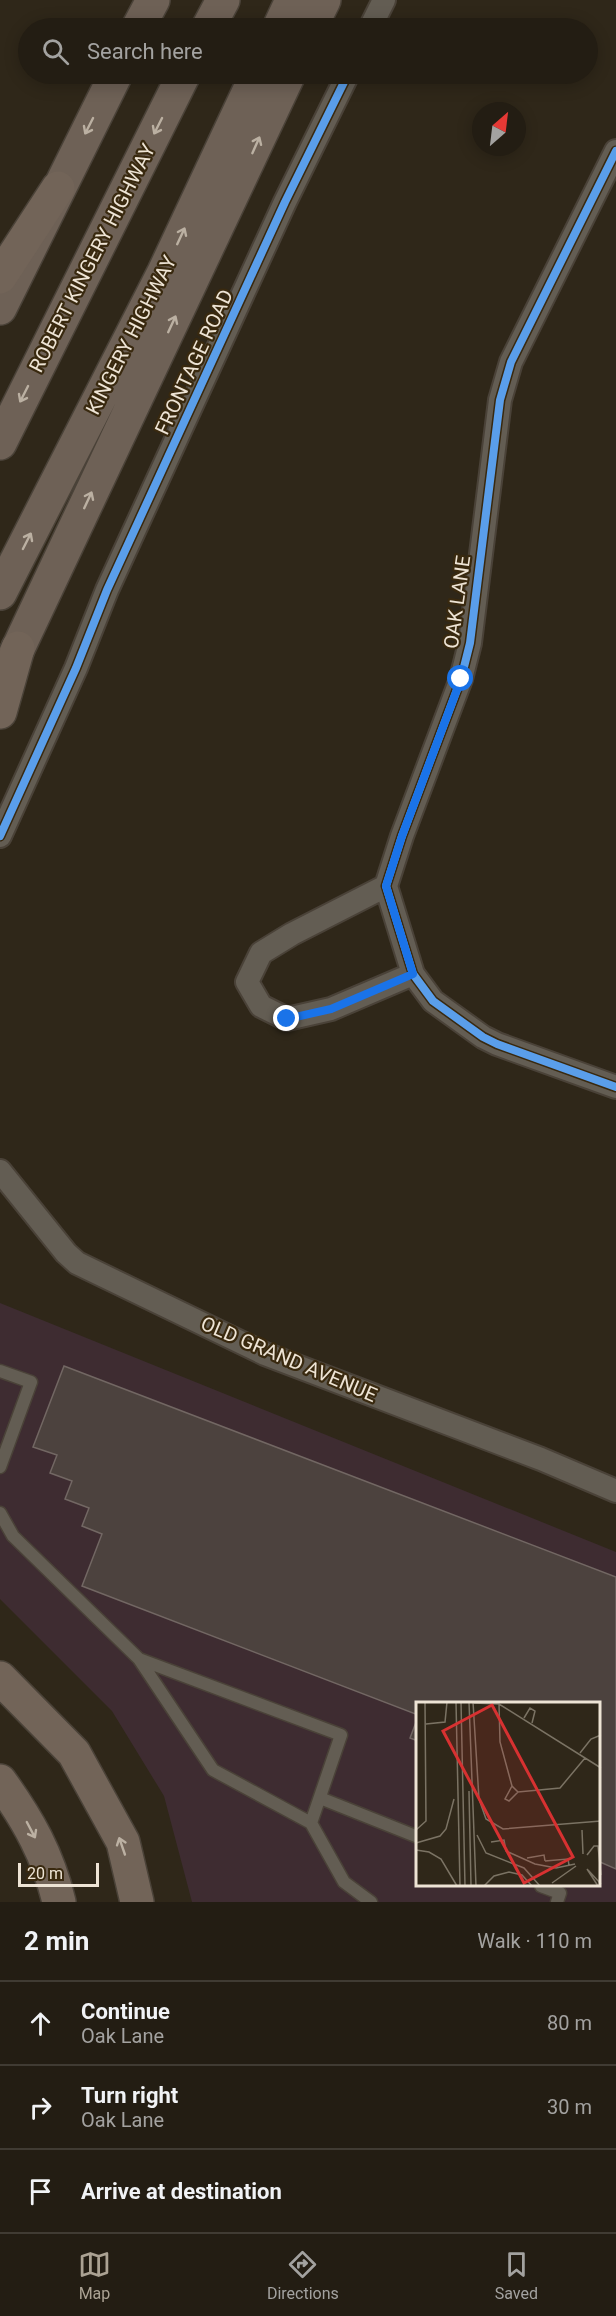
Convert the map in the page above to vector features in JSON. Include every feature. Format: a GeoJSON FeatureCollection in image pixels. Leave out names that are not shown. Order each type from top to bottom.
{"type":"FeatureCollection","features":[{"type":"Feature","properties":{"kind":"highway"},"geometry":{"type":"LineString","coordinates":[[143,18],[153,0]]}},
{"type":"Feature","properties":{"kind":"highway"},"geometry":{"type":"LineString","coordinates":[[213,18],[223,0]]}},
{"type":"Feature","properties":{"kind":"highway"},"geometry":{"type":"LineString","coordinates":[[284,18],[292,0]]}},
{"type":"Feature","properties":{"kind":"highway"},"geometry":{"type":"LineString","coordinates":[[315,18],[324,0]]}},
{"type":"Feature","properties":{"kind":"highway"},"geometry":{"type":"LineString","coordinates":[[0,308],[111,84]]}},
{"type":"Feature","properties":{"kind":"highway","name":"ROBERT KINGERY HIGHWAY"},"geometry":{"type":"LineString","coordinates":[[0,443],[179,84]]}},
{"type":"Feature","properties":{"kind":"highway","name":"KINGERY HIGHWAY"},"geometry":{"type":"LineString","coordinates":[[0,593],[164,272],[253,84]]}},
{"type":"Feature","properties":{"kind":"highway"},"geometry":{"type":"LineString","coordinates":[[0,686],[284,84]]}},
{"type":"Feature","properties":{"kind":"highway"},"geometry":{"type":"LineString","coordinates":[[0,277],[58,188]]}},
{"type":"Feature","properties":{"kind":"highway"},"geometry":{"type":"LineString","coordinates":[[0,712],[18,648]]}},
{"type":"Feature","properties":{"kind":"highway"},"geometry":{"type":"LineString","coordinates":[[0,1678],[74,1753],[123,1842],[137,1902]]}},
{"type":"Feature","properties":{"kind":"highway"},"geometry":{"type":"LineString","coordinates":[[0,1780],[22,1811],[47,1859],[58,1902]]}},
{"type":"Feature","properties":{"kind":"street"},"geometry":{"type":"LineString","coordinates":[[375,18],[384,0]]}},
{"type":"Feature","properties":{"kind":"street","name":"FRONTAGE ROAD"},"geometry":{"type":"LineString","coordinates":[[0,836],[76,668],[107,590],[285,202],[343,84]]}},
{"type":"Feature","properties":{"kind":"street","name":"OAK LANE"},"geometry":{"type":"LineString","coordinates":[[386,886],[402,836],[461,679],[468,652],[500,400],[511,362],[616,151]]}},
{"type":"Feature","properties":{"kind":"street"},"geometry":{"type":"LineString","coordinates":[[413,974],[331,1009],[287,1019],[261,1006],[247,982],[261,953],[292,934],[386,886],[413,974],[433,1001],[483,1037],[497,1044],[616,1087]]}},
{"type":"Feature","properties":{"kind":"street","name":"OLD GRAND AVENUE"},"geometry":{"type":"LineString","coordinates":[[0,1171],[66,1253],[77,1263],[265,1353],[541,1459],[616,1491]]}},
{"type":"Feature","properties":{"kind":"lane"},"geometry":{"type":"LineString","coordinates":[[0,1371],[31,1382],[3,1451],[0,1467]]}},
{"type":"Feature","properties":{"kind":"lane"},"geometry":{"type":"LineString","coordinates":[[0,1513],[14,1536],[139,1659],[213,1770],[311,1823],[344,1882],[371,1902]]}},
{"type":"Feature","properties":{"kind":"lane"},"geometry":{"type":"LineString","coordinates":[[139,1659],[340,1735],[311,1823]]}},
{"type":"Feature","properties":{"kind":"lane"},"geometry":{"type":"LineString","coordinates":[[320,1798],[416,1836]]}},
{"type":"Feature","properties":{"kind":"lane"},"geometry":{"type":"LineString","coordinates":[[544,1887],[560,1893],[557,1902]]}},
{"type":"Feature","properties":{"kind":"shaded area"},"geometry":{"type":"Polygon","coordinates":[[[0,1303],[616,1552],[616,1902],[192,1902],[164,1796],[112,1711],[0,1599],[0,1303]]]}},
{"type":"Feature","properties":{"kind":"building"},"geometry":{"type":"Polygon","coordinates":[[[64,1366],[616,1577],[616,1869],[601,1862],[601,1702],[416,1702],[416,1714],[82,1586],[102,1534],[82,1526],[89,1508],[65,1499],[72,1481],[50,1473],[57,1455],[33,1447],[64,1366]]]}},
{"type":"Feature","properties":{"kind":"building"},"geometry":{"type":"Polygon","coordinates":[[[416,1722],[416,1740],[410,1738],[416,1722]]]}},
{"type":"Feature","properties":{"kind":"cycle path"},"geometry":{"type":"LineString","coordinates":[[0,836],[76,668],[107,590],[285,202],[343,84]]}},
{"type":"Feature","properties":{"kind":"cycle path"},"geometry":{"type":"LineString","coordinates":[[616,151],[511,362],[500,400],[470,643],[461,679],[402,836],[386,886],[413,974],[433,1001],[483,1037],[497,1044],[616,1087]]}},
{"type":"Feature","properties":{"kind":"route"},"geometry":{"type":"LineString","coordinates":[[287,1019],[331,1009],[413,974],[386,886],[402,836],[461,679]]}}]}
